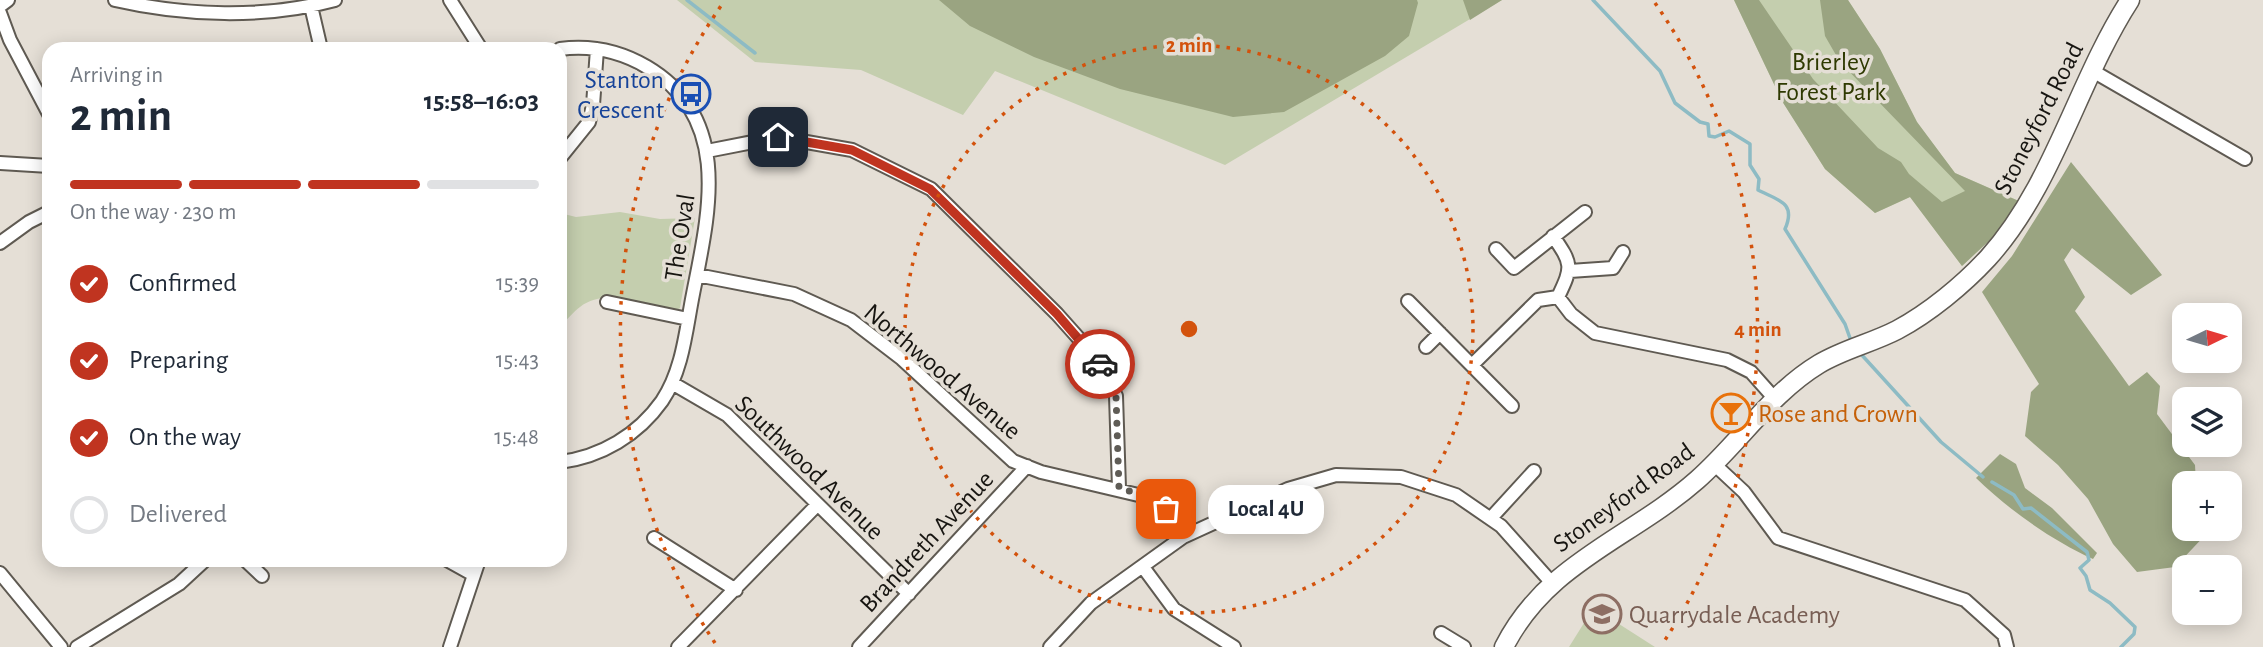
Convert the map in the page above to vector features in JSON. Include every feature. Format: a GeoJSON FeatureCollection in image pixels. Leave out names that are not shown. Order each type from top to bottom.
{"type":"FeatureCollection","features":[{"type":"Feature","properties":{"kind":"main road","name":"Stoneyford Road"},"geometry":{"type":"LineString","coordinates":[[1504,647],[1513,630],[1551,582],[1572,565],[1665,505],[1714,464],[1803,374],[1846,351],[1896,331],[1920,316],[1988,258],[2016,219],[2056,149],[2091,70],[2130,0]]}},
{"type":"Feature","properties":{"kind":"street"},"geometry":{"type":"LineString","coordinates":[[0,6],[8,0]]}},
{"type":"Feature","properties":{"kind":"street"},"geometry":{"type":"LineString","coordinates":[[115,0],[159,10],[311,6],[335,0]]}},
{"type":"Feature","properties":{"kind":"street"},"geometry":{"type":"LineString","coordinates":[[450,0],[477,42]]}},
{"type":"Feature","properties":{"kind":"street"},"geometry":{"type":"LineString","coordinates":[[311,6],[319,42]]}},
{"type":"Feature","properties":{"kind":"street"},"geometry":{"type":"LineString","coordinates":[[0,13],[10,40],[42,101]]}},
{"type":"Feature","properties":{"kind":"street","name":"The Oval"},"geometry":{"type":"LineString","coordinates":[[567,49],[597,49],[640,63],[677,89],[699,123],[707,151],[709,207],[688,319],[672,383],[661,402],[638,427],[615,444],[589,457],[567,461]]}},
{"type":"Feature","properties":{"kind":"street"},"geometry":{"type":"LineString","coordinates":[[567,149],[589,122],[593,105],[597,49]]}},
{"type":"Feature","properties":{"kind":"street"},"geometry":{"type":"LineString","coordinates":[[2091,70],[2245,159]]}},
{"type":"Feature","properties":{"kind":"street"},"geometry":{"type":"LineString","coordinates":[[707,151],[778,137],[852,150],[930,189],[1057,314],[1098,360],[1116,396],[1119,488]]}},
{"type":"Feature","properties":{"kind":"street"},"geometry":{"type":"LineString","coordinates":[[0,163],[42,166]]}},
{"type":"Feature","properties":{"kind":"street"},"geometry":{"type":"LineString","coordinates":[[1496,249],[1514,268],[1585,212]]}},
{"type":"Feature","properties":{"kind":"street"},"geometry":{"type":"LineString","coordinates":[[0,243],[42,216]]}},
{"type":"Feature","properties":{"kind":"street"},"geometry":{"type":"LineString","coordinates":[[1553,236],[1570,261],[1570,271],[1558,297]]}},
{"type":"Feature","properties":{"kind":"street"},"geometry":{"type":"LineString","coordinates":[[1570,271],[1613,268],[1623,252]]}},
{"type":"Feature","properties":{"kind":"street","name":"Northwood Avenue"},"geometry":{"type":"LineString","coordinates":[[697,275],[794,294],[851,320],[902,359],[1005,455],[1041,472],[1119,488],[1159,503],[1166,509],[1183,537]]}},
{"type":"Feature","properties":{"kind":"street"},"geometry":{"type":"LineString","coordinates":[[1472,365],[1538,300],[1558,297]]}},
{"type":"Feature","properties":{"kind":"street"},"geometry":{"type":"LineString","coordinates":[[1558,297],[1571,314],[1595,332],[1727,360],[1751,372],[1776,399]]}},
{"type":"Feature","properties":{"kind":"street"},"geometry":{"type":"LineString","coordinates":[[1408,301],[1511,406]]}},
{"type":"Feature","properties":{"kind":"street"},"geometry":{"type":"LineString","coordinates":[[607,302],[688,319]]}},
{"type":"Feature","properties":{"kind":"street"},"geometry":{"type":"LineString","coordinates":[[1426,348],[1440,333]]}},
{"type":"Feature","properties":{"kind":"street","name":"Southwood Avenue"},"geometry":{"type":"LineString","coordinates":[[672,383],[727,415],[909,594]]}},
{"type":"Feature","properties":{"kind":"street"},"geometry":{"type":"LineString","coordinates":[[1714,464],[1744,492],[1777,538],[1965,600],[2004,635],[2007,647]]}},
{"type":"Feature","properties":{"kind":"street","name":"Brandreth Avenue"},"geometry":{"type":"LineString","coordinates":[[859,647],[1027,466]]}},
{"type":"Feature","properties":{"kind":"street"},"geometry":{"type":"LineString","coordinates":[[1490,518],[1534,471]]}},
{"type":"Feature","properties":{"kind":"street"},"geometry":{"type":"LineString","coordinates":[[1050,647],[1091,603],[1183,537],[1311,480],[1358,473],[1401,477],[1456,495],[1490,518],[1551,582]]}},
{"type":"Feature","properties":{"kind":"street"},"geometry":{"type":"LineString","coordinates":[[677,647],[817,505]]}},
{"type":"Feature","properties":{"kind":"street"},"geometry":{"type":"LineString","coordinates":[[654,538],[736,590]]}},
{"type":"Feature","properties":{"kind":"street"},"geometry":{"type":"LineString","coordinates":[[76,647],[178,584],[197,567]]}},
{"type":"Feature","properties":{"kind":"street"},"geometry":{"type":"LineString","coordinates":[[252,567],[262,576]]}},
{"type":"Feature","properties":{"kind":"street"},"geometry":{"type":"LineString","coordinates":[[460,567],[474,575]]}},
{"type":"Feature","properties":{"kind":"street"},"geometry":{"type":"LineString","coordinates":[[450,647],[477,567]]}},
{"type":"Feature","properties":{"kind":"street"},"geometry":{"type":"LineString","coordinates":[[1143,567],[1174,609],[1209,641],[1234,647]]}},
{"type":"Feature","properties":{"kind":"street"},"geometry":{"type":"LineString","coordinates":[[0,573],[61,647]]}},
{"type":"Feature","properties":{"kind":"street"},"geometry":{"type":"LineString","coordinates":[[1441,633],[1464,647]]}},
{"type":"Feature","properties":{"kind":"green space"},"geometry":{"type":"Polygon","coordinates":[[[677,0],[1502,0],[1225,165],[995,71],[963,115],[861,70],[755,62],[677,0]]]}},
{"type":"Feature","properties":{"kind":"green space"},"geometry":{"type":"Polygon","coordinates":[[[939,0],[1417,0],[1418,3],[1409,36],[1385,56],[1284,112],[1233,117],[1120,89],[1034,57],[970,26],[939,0]]]}},
{"type":"Feature","properties":{"kind":"green space"},"geometry":{"type":"Polygon","coordinates":[[[1463,0],[1502,0],[1470,20],[1463,0]]]}},
{"type":"Feature","properties":{"kind":"green space","name":"Brierley Forest Park"},"geometry":{"type":"Polygon","coordinates":[[[1734,0],[1848,0],[1880,49],[1917,122],[1955,173],[2021,202],[1991,239],[1962,266],[1910,197],[1875,213],[1825,169],[1782,101],[1734,0]]]}},
{"type":"Feature","properties":{"kind":"green space","name":"Brierley Forest Park"},"geometry":{"type":"Polygon","coordinates":[[[1734,0],[1759,0],[1813,79],[1878,148],[1901,162],[1909,174],[1942,202],[1965,191],[1840,62],[1825,36],[1820,0],[1848,0],[1880,49],[1917,122],[1955,173],[2021,202],[1991,239],[1962,266],[1910,197],[1875,213],[1825,169],[1782,101],[1734,0]]]}},
{"type":"Feature","properties":{"kind":"green space"},"geometry":{"type":"Polygon","coordinates":[[[2071,162],[2162,275],[2131,295],[2072,248],[2064,260],[2085,297],[2075,311],[2129,386],[2147,372],[2160,386],[2157,414],[2172,434],[2172,457],[2189,457],[2195,465],[2195,471],[2172,471],[2172,541],[2200,541],[2186,555],[2172,555],[2172,567],[2137,572],[2113,544],[2088,499],[2058,465],[2025,436],[2031,392],[2039,384],[1982,292],[2012,256],[2071,162]]]}},
{"type":"Feature","properties":{"kind":"green space"},"geometry":{"type":"Polygon","coordinates":[[[620,212],[660,219],[695,218],[680,308],[676,311],[627,299],[602,298],[580,307],[567,319],[567,215],[576,217],[620,212]]]}},
{"type":"Feature","properties":{"kind":"green space"},"geometry":{"type":"Polygon","coordinates":[[[2000,454],[2016,464],[2025,488],[2052,508],[2097,553],[2093,559],[2031,523],[1976,478],[2000,454]]]}},
{"type":"Feature","properties":{"kind":"green space"},"geometry":{"type":"Polygon","coordinates":[[[1594,608],[1655,647],[1569,647],[1594,608]]]}},
{"type":"Feature","properties":{"kind":"waterway"},"geometry":{"type":"LineString","coordinates":[[687,0],[755,53]]}},
{"type":"Feature","properties":{"kind":"waterway"},"geometry":{"type":"LineString","coordinates":[[1593,0],[1660,71],[1675,103],[1700,122],[1708,124],[1709,136],[1715,137],[1729,131],[1750,144],[1750,165],[1759,179],[1758,190],[1787,207],[1789,213],[1785,229],[1845,324],[1851,341]]}},
{"type":"Feature","properties":{"kind":"waterway"},"geometry":{"type":"LineString","coordinates":[[1860,353],[1941,442],[1983,477]]}},
{"type":"Feature","properties":{"kind":"waterway"},"geometry":{"type":"LineString","coordinates":[[1992,482],[2014,495],[2023,509],[2031,508],[2087,552],[2089,560],[2080,568],[2086,576],[2090,590],[2110,603],[2135,627],[2134,634],[2121,647]]}},
{"type":"Feature","properties":{"kind":"way so far"},"geometry":{"type":"LineString","coordinates":[[1100,364],[1116,396],[1119,488],[1152,498],[1166,509]]}},
{"type":"Feature","properties":{"kind":"place","name":"Stanton Crescent"},"geometry":{"type":"Point","coordinates":[691,94]}},
{"type":"Feature","properties":{"kind":"place","name":"Rose and Crown"},"geometry":{"type":"Point","coordinates":[1731,413]}},
{"type":"Feature","properties":{"kind":"place","name":"Local 4U"},"geometry":{"type":"Point","coordinates":[1166,509]}},
{"type":"Feature","properties":{"kind":"place","name":"Quarrydale Academy"},"geometry":{"type":"Point","coordinates":[1602,614]}},
{"type":"Feature","properties":{"kind":"route"},"geometry":{"type":"LineString","coordinates":[[778,137],[852,150],[930,189],[1057,314],[1100,364]]}}]}
